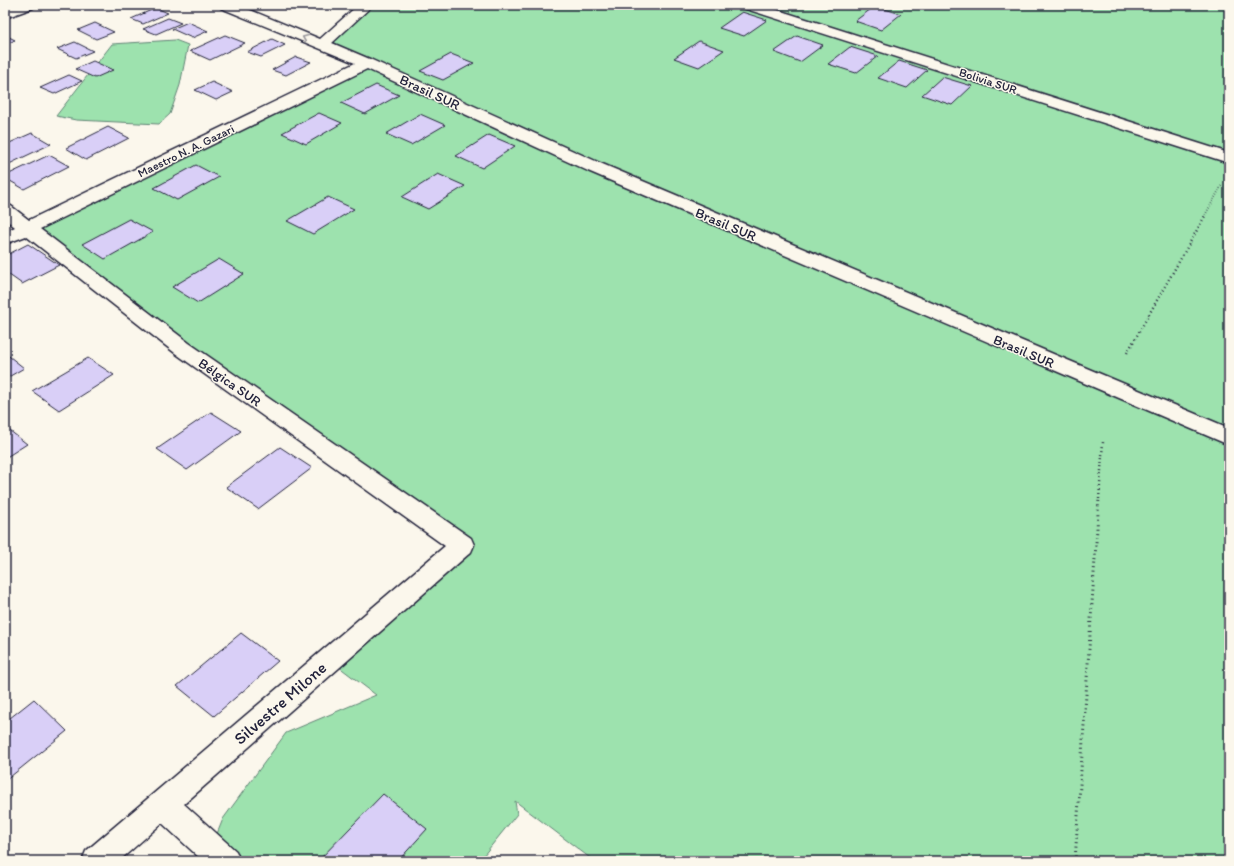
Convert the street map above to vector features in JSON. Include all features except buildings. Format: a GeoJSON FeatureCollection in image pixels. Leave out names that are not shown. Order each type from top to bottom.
{"type":"FeatureCollection","features":[{"type":"Feature","properties":{"kind":"street"},"geometry":{"type":"LineString","coordinates":[[5,14],[28,5]]}},
{"type":"Feature","properties":{"kind":"street","name":"Brasil SUR"},"geometry":{"type":"LineString","coordinates":[[226,5],[367,63],[594,167],[1229,436]]}},
{"type":"Feature","properties":{"kind":"street"},"geometry":{"type":"LineString","coordinates":[[322,45],[366,5]]}},
{"type":"Feature","properties":{"kind":"street","name":"Bolivia SUR"},"geometry":{"type":"LineString","coordinates":[[748,5],[1229,158]]}},
{"type":"Feature","properties":{"kind":"street","name":"Maestro N. A. Gazari"},"geometry":{"type":"LineString","coordinates":[[5,239],[367,63]]}},
{"type":"Feature","properties":{"kind":"street","name":"Bélgica SUR"},"geometry":{"type":"LineString","coordinates":[[5,210],[182,348],[462,545]]}},
{"type":"Feature","properties":{"kind":"street","name":"Silvestre Milone"},"geometry":{"type":"LineString","coordinates":[[97,861],[462,545]]}},
{"type":"Feature","properties":{"kind":"street"},"geometry":{"type":"LineString","coordinates":[[163,805],[224,861]]}},
{"type":"Feature","properties":{"kind":"path"},"geometry":{"type":"LineString","coordinates":[[1127,353],[1222,185]]}},
{"type":"Feature","properties":{"kind":"path"},"geometry":{"type":"LineString","coordinates":[[1075,861],[1103,442]]}},
{"type":"Feature","properties":{"kind":"green space"},"geometry":{"type":"Polygon","coordinates":[[[366,5],[1229,5],[1229,861],[594,861],[515,801],[517,814],[479,861],[206,861],[223,819],[286,733],[376,695],[330,660],[462,545],[29,228],[366,63],[322,45],[366,5]]]}},
{"type":"Feature","properties":{"kind":"green space"},"geometry":{"type":"Polygon","coordinates":[[[175,40],[188,45],[180,85],[170,114],[159,124],[76,120],[56,116],[112,44],[175,40]]]}}]}
